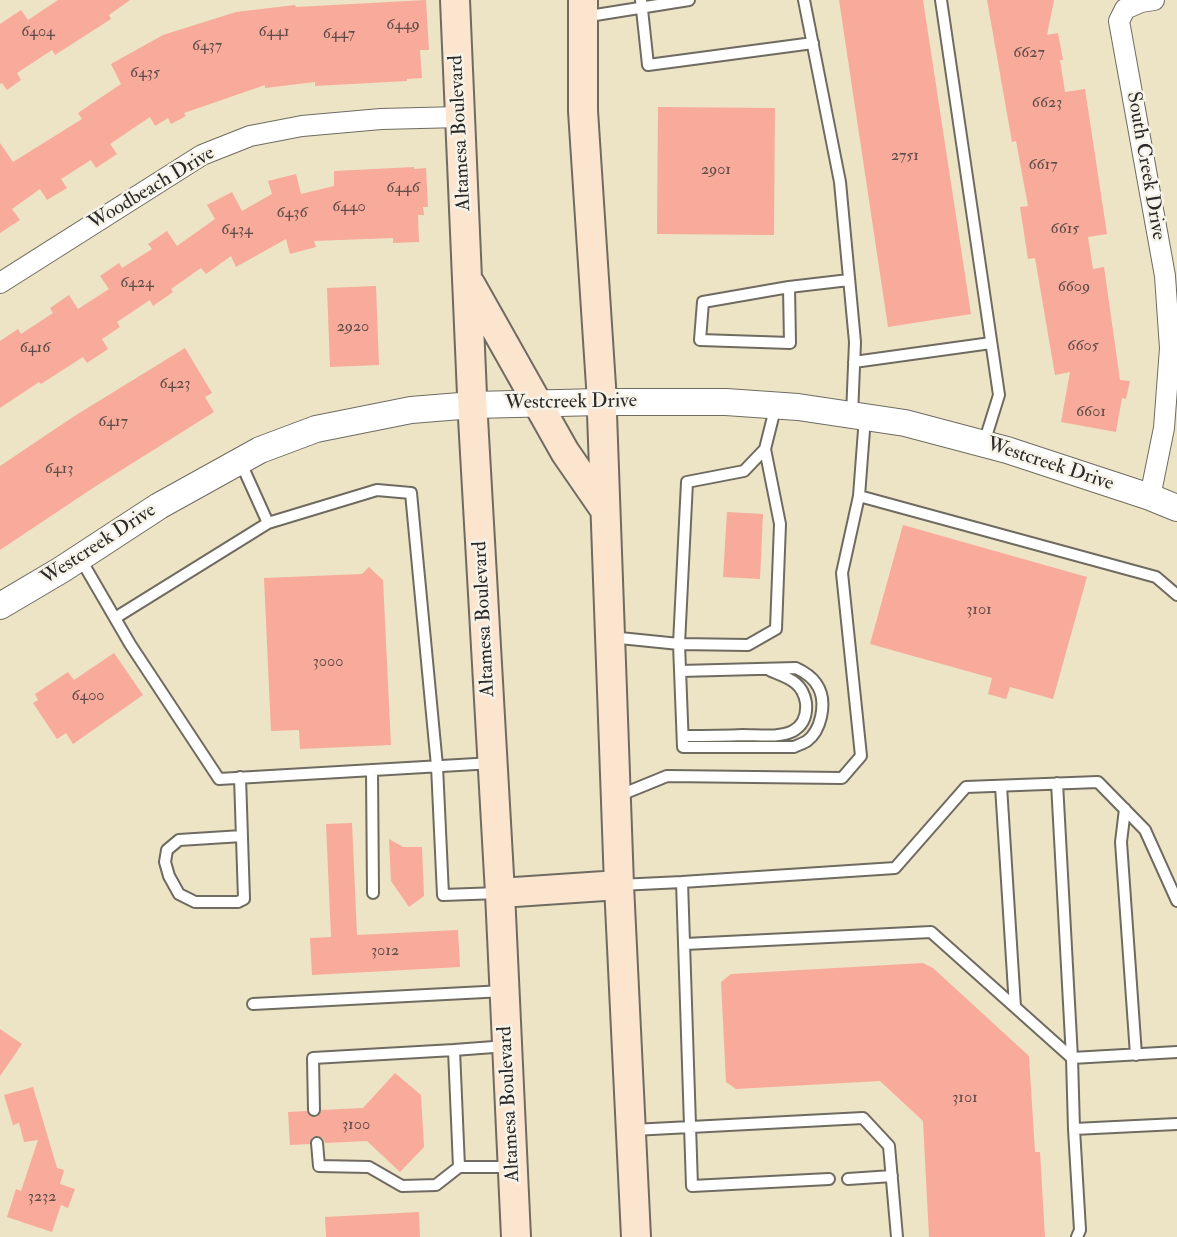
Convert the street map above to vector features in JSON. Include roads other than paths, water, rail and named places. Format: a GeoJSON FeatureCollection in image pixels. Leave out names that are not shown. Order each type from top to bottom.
{"type":"FeatureCollection","features":[{"type":"Feature","properties":{"kind":"main road","name":"Altamesa Boulevard"},"geometry":{"type":"LineString","coordinates":[[455,0],[473,405],[516,1237]]}},
{"type":"Feature","properties":{"kind":"main road"},"geometry":{"type":"LineString","coordinates":[[583,9],[583,111],[601,402],[615,797],[636,1237]]}},
{"type":"Feature","properties":{"kind":"main road"},"geometry":{"type":"LineString","coordinates":[[467,279],[565,452],[605,510]]}},
{"type":"Feature","properties":{"kind":"main road"},"geometry":{"type":"LineString","coordinates":[[500,893],[619,885]]}},
{"type":"Feature","properties":{"kind":"street","name":"South Creek Drive"},"geometry":{"type":"LineString","coordinates":[[1150,497],[1164,428],[1170,348],[1165,276],[1119,21],[1125,9],[1141,2],[1154,0]]}},
{"type":"Feature","properties":{"kind":"street","name":"Woodbeach Drive"},"geometry":{"type":"LineString","coordinates":[[0,283],[202,155],[250,136],[302,126],[381,119],[460,117]]}},
{"type":"Feature","properties":{"kind":"street","name":"Westcreek Drive"},"geometry":{"type":"LineString","coordinates":[[0,606],[80,558],[159,506],[260,450],[316,429],[411,410],[473,405],[601,402],[726,402],[798,407],[905,423],[1007,450],[1177,508]]}},
{"type":"Feature","properties":{"kind":"lane"},"geometry":{"type":"LineString","coordinates":[[583,9],[689,0]]}},
{"type":"Feature","properties":{"kind":"lane"},"geometry":{"type":"LineString","coordinates":[[615,797],[667,776],[842,778],[861,756],[842,573],[860,496],[855,342],[840,182],[804,0]]}},
{"type":"Feature","properties":{"kind":"lane"},"geometry":{"type":"LineString","coordinates":[[941,0],[999,395],[984,444]]}},
{"type":"Feature","properties":{"kind":"lane"},"geometry":{"type":"LineString","coordinates":[[641,4],[648,65],[813,43]]}},
{"type":"Feature","properties":{"kind":"lane"},"geometry":{"type":"LineString","coordinates":[[789,287],[790,343],[700,340],[703,302],[789,287],[849,280]]}},
{"type":"Feature","properties":{"kind":"lane"},"geometry":{"type":"LineString","coordinates":[[854,362],[991,343]]}},
{"type":"Feature","properties":{"kind":"lane"},"geometry":{"type":"LineString","coordinates":[[609,637],[679,644],[748,645],[776,629],[780,524],[765,449],[776,405]]}},
{"type":"Feature","properties":{"kind":"lane"},"geometry":{"type":"LineString","coordinates":[[683,741],[679,644],[687,482],[744,471],[765,449]]}},
{"type":"Feature","properties":{"kind":"lane"},"geometry":{"type":"LineString","coordinates":[[240,461],[268,523]]}},
{"type":"Feature","properties":{"kind":"lane"},"geometry":{"type":"LineString","coordinates":[[115,618],[268,523],[377,490],[411,493],[437,766],[443,896],[500,893]]}},
{"type":"Feature","properties":{"kind":"lane"},"geometry":{"type":"LineString","coordinates":[[860,496],[1156,577],[1177,595]]}},
{"type":"Feature","properties":{"kind":"lane"},"geometry":{"type":"LineString","coordinates":[[80,558],[130,644],[219,779],[493,763]]}},
{"type":"Feature","properties":{"kind":"lane"},"geometry":{"type":"LineString","coordinates":[[680,671],[796,668],[813,679],[821,692],[823,705],[819,728],[808,740],[794,747],[683,741]]}},
{"type":"Feature","properties":{"kind":"lane"},"geometry":{"type":"LineString","coordinates":[[683,741],[776,735],[793,731],[803,722],[807,711],[805,696],[792,679],[765,669]]}},
{"type":"Feature","properties":{"kind":"lane"},"geometry":{"type":"LineString","coordinates":[[372,770],[373,893]]}},
{"type":"Feature","properties":{"kind":"lane"},"geometry":{"type":"LineString","coordinates":[[240,777],[242,836],[244,899],[238,902],[195,902],[179,894],[169,876],[165,862],[168,850],[179,840],[242,836]]}},
{"type":"Feature","properties":{"kind":"lane"},"geometry":{"type":"LineString","coordinates":[[619,885],[895,868],[966,787],[1098,782],[1145,830],[1177,900]]}},
{"type":"Feature","properties":{"kind":"lane"},"geometry":{"type":"LineString","coordinates":[[1058,783],[1080,1230],[1077,1237]]}},
{"type":"Feature","properties":{"kind":"lane"},"geometry":{"type":"LineString","coordinates":[[1001,786],[1015,1007]]}},
{"type":"Feature","properties":{"kind":"lane"},"geometry":{"type":"LineString","coordinates":[[1125,809],[1121,842],[1136,1055]]}},
{"type":"Feature","properties":{"kind":"lane"},"geometry":{"type":"LineString","coordinates":[[682,882],[692,1186],[829,1179]]}},
{"type":"Feature","properties":{"kind":"lane"},"geometry":{"type":"LineString","coordinates":[[685,944],[931,932],[1072,1058],[1177,1052]]}},
{"type":"Feature","properties":{"kind":"lane"},"geometry":{"type":"LineString","coordinates":[[253,1004],[505,990]]}},
{"type":"Feature","properties":{"kind":"lane"},"geometry":{"type":"LineString","coordinates":[[314,1110],[313,1058],[507,1046]]}},
{"type":"Feature","properties":{"kind":"lane"},"geometry":{"type":"LineString","coordinates":[[453,1050],[459,1167]]}},
{"type":"Feature","properties":{"kind":"lane"},"geometry":{"type":"LineString","coordinates":[[630,1130],[863,1118],[889,1146],[897,1237]]}},
{"type":"Feature","properties":{"kind":"lane"},"geometry":{"type":"LineString","coordinates":[[1074,1129],[1177,1124]]}},
{"type":"Feature","properties":{"kind":"lane"},"geometry":{"type":"LineString","coordinates":[[317,1143],[319,1166],[369,1167],[402,1186],[436,1185],[459,1167],[512,1167]]}},
{"type":"Feature","properties":{"kind":"lane"},"geometry":{"type":"LineString","coordinates":[[848,1179],[892,1176]]}}]}
